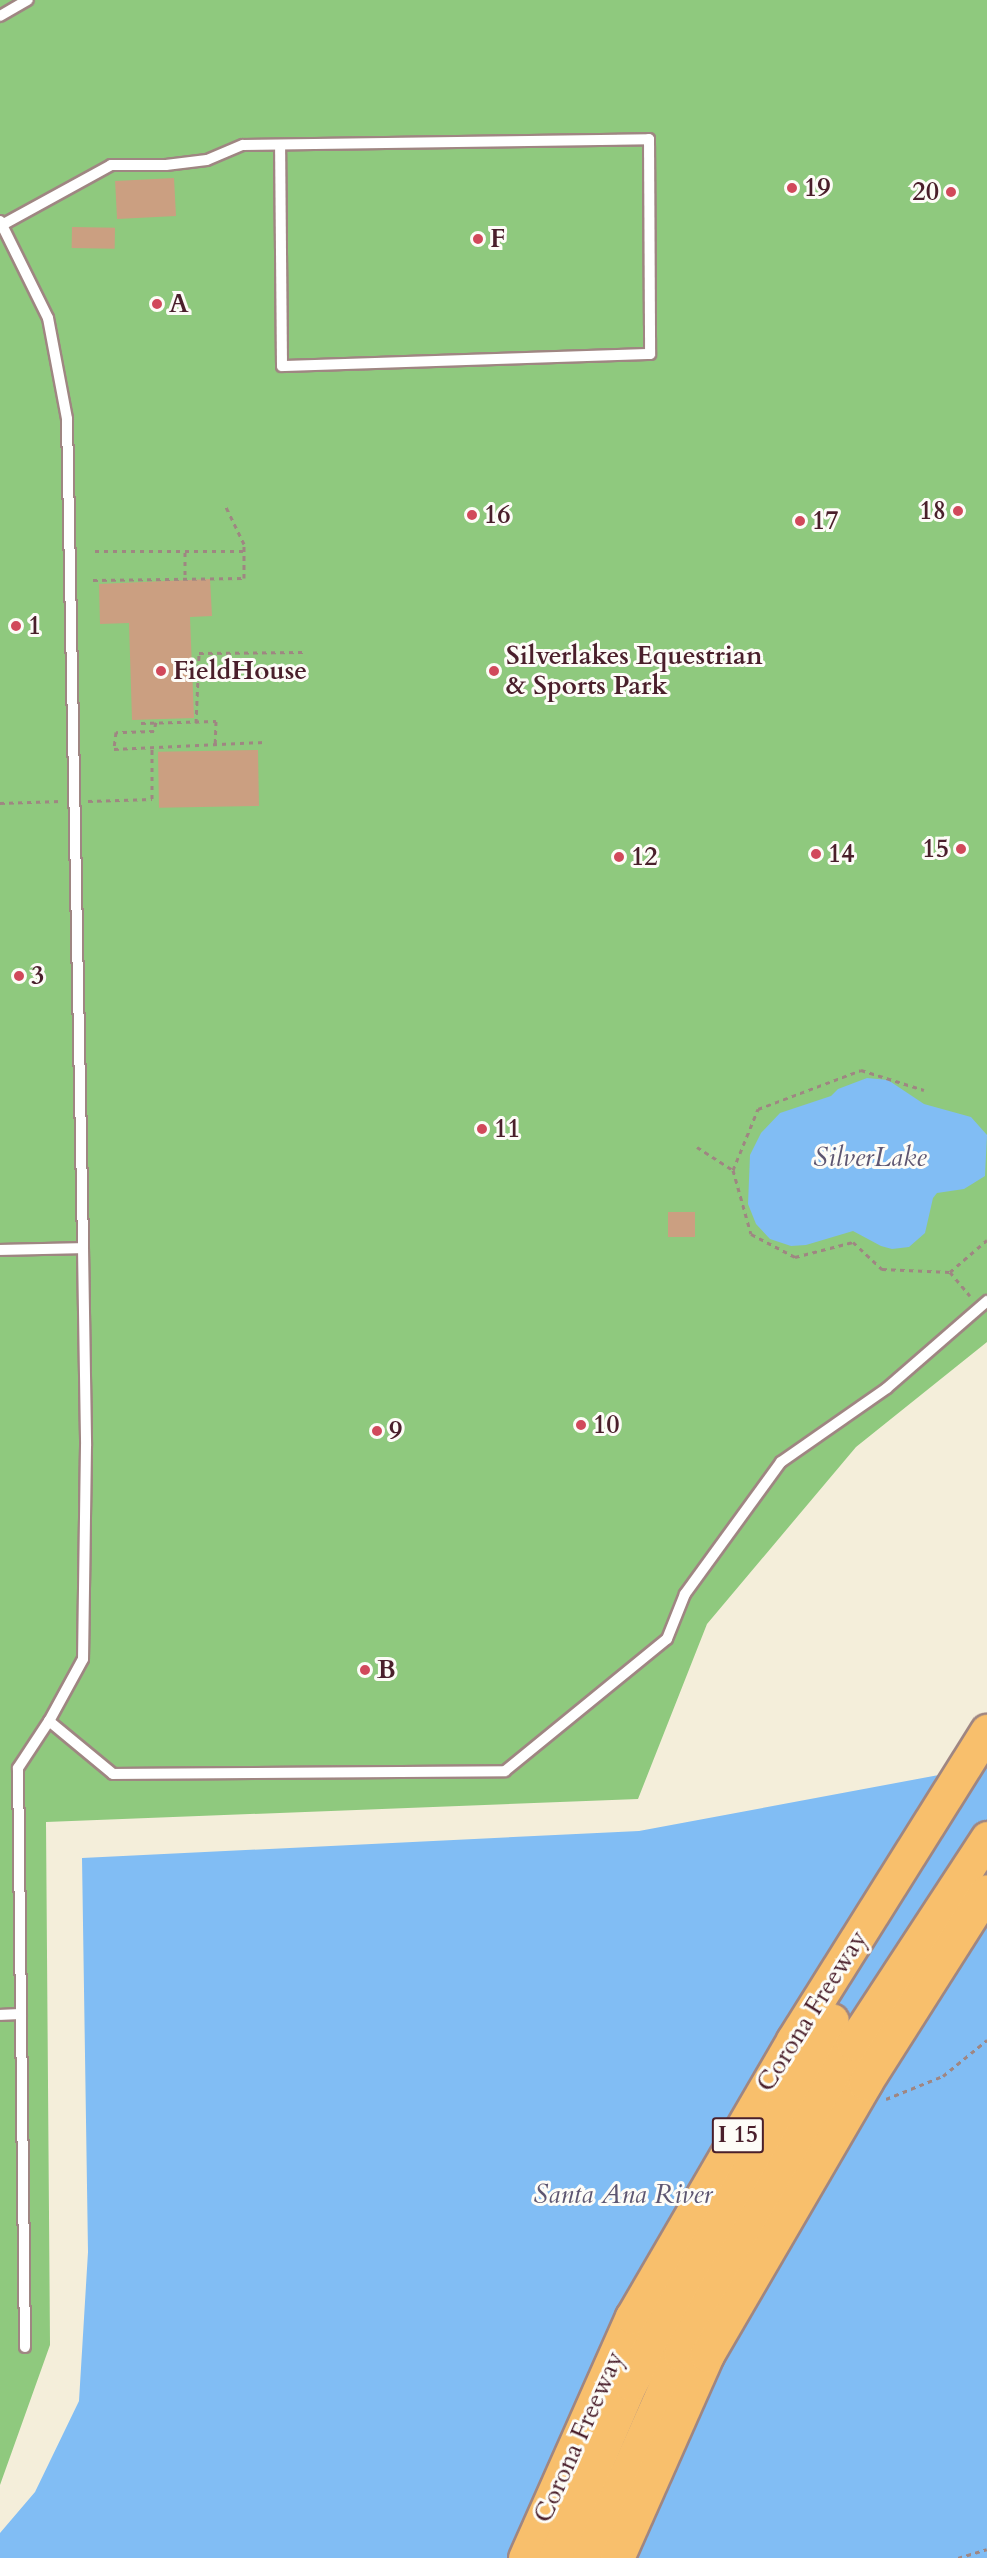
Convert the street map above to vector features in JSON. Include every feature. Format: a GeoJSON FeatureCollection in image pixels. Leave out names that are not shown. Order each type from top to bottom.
{"type":"FeatureCollection","features":[{"type":"Feature","properties":{"kind":"highway","name":"Corona Freeway"},"geometry":{"type":"LineString","coordinates":[[525,2558],[632,2317],[793,2040],[987,1731]]}},
{"type":"Feature","properties":{"kind":"highway"},"geometry":{"type":"LineString","coordinates":[[555,2558],[630,2384],[812,2053],[987,1775]]}},
{"type":"Feature","properties":{"kind":"highway"},"geometry":{"type":"LineString","coordinates":[[589,2558],[686,2344],[854,2043],[987,1838]]}},
{"type":"Feature","properties":{"kind":"highway"},"geometry":{"type":"LineString","coordinates":[[617,2558],[707,2355],[865,2083],[987,1891]]}},
{"type":"Feature","properties":{"kind":"lane"},"geometry":{"type":"LineString","coordinates":[[0,16],[28,0]]}},
{"type":"Feature","properties":{"kind":"lane"},"geometry":{"type":"LineString","coordinates":[[25,2347],[18,1768],[49,1721],[83,1659],[86,1446],[67,419],[48,318],[1,223],[111,165],[166,165],[207,160],[243,145],[649,139],[650,354],[282,366],[279,145]]}},
{"type":"Feature","properties":{"kind":"lane"},"geometry":{"type":"LineString","coordinates":[[0,1250],[83,1248]]}},
{"type":"Feature","properties":{"kind":"lane"},"geometry":{"type":"LineString","coordinates":[[49,1721],[113,1774],[505,1771],[667,1639],[685,1594],[780,1462],[887,1388],[984,1304]]}},
{"type":"Feature","properties":{"kind":"lane"},"geometry":{"type":"LineString","coordinates":[[0,2015],[21,2014]]}},
{"type":"Feature","properties":{"kind":"path"},"geometry":{"type":"LineString","coordinates":[[93,580],[244,578],[244,544],[226,507]]}},
{"type":"Feature","properties":{"kind":"path"},"geometry":{"type":"LineString","coordinates":[[95,551],[244,551]]}},
{"type":"Feature","properties":{"kind":"path"},"geometry":{"type":"LineString","coordinates":[[185,552],[185,579]]}},
{"type":"Feature","properties":{"kind":"path"},"geometry":{"type":"LineString","coordinates":[[196,723],[199,653],[303,652]]}},
{"type":"Feature","properties":{"kind":"path"},"geometry":{"type":"LineString","coordinates":[[141,723],[216,721],[215,744]]}},
{"type":"Feature","properties":{"kind":"path"},"geometry":{"type":"LineString","coordinates":[[156,722],[154,731],[116,732],[114,749],[265,742]]}},
{"type":"Feature","properties":{"kind":"path"},"geometry":{"type":"LineString","coordinates":[[0,803],[152,799],[152,747]]}},
{"type":"Feature","properties":{"kind":"path"},"geometry":{"type":"LineString","coordinates":[[924,1090],[861,1071],[758,1109],[733,1170],[751,1234],[795,1257],[853,1242],[882,1269],[950,1272],[984,1304]]}},
{"type":"Feature","properties":{"kind":"path"},"geometry":{"type":"LineString","coordinates":[[697,1147],[733,1170]]}},
{"type":"Feature","properties":{"kind":"path"},"geometry":{"type":"LineString","coordinates":[[950,1272],[987,1240]]}},
{"type":"Feature","properties":{"kind":"path"},"geometry":{"type":"LineString","coordinates":[[877,2103],[943,2076],[987,2040]]}},
{"type":"Feature","properties":{"kind":"path"},"geometry":{"type":"LineString","coordinates":[[958,2558],[987,2549]]}},
{"type":"Feature","properties":{"kind":"green space","name":"Silverlakes Equestrian & Sports Park"},"geometry":{"type":"Polygon","coordinates":[[[0,0],[987,0],[987,1342],[856,1447],[707,1624],[638,1799],[46,1822],[50,2345],[0,2485],[0,0]]]}},
{"type":"Feature","properties":{"kind":"water","name":"SilverLake"},"geometry":{"type":"Polygon","coordinates":[[[867,1078],[888,1080],[924,1104],[971,1117],[987,1135],[985,1176],[964,1189],[937,1193],[933,1198],[925,1233],[909,1247],[892,1249],[881,1246],[853,1231],[806,1245],[791,1246],[770,1239],[756,1224],[748,1204],[750,1155],[761,1133],[780,1113],[831,1096],[838,1089],[867,1078]]]}},
{"type":"Feature","properties":{"kind":"water","name":"Santa Ana River"},"geometry":{"type":"Polygon","coordinates":[[[987,1766],[987,2558],[0,2558],[0,2533],[35,2492],[79,2401],[88,2252],[82,1858],[639,1831],[987,1766]]]}},
{"type":"Feature","properties":{"kind":"building"},"geometry":{"type":"Polygon","coordinates":[[[174,178],[176,216],[117,219],[115,181],[174,178]]]}},
{"type":"Feature","properties":{"kind":"building"},"geometry":{"type":"Polygon","coordinates":[[[72,227],[115,228],[115,249],[72,248],[72,227]]]}},
{"type":"Feature","properties":{"kind":"building","name":"FieldHouse"},"geometry":{"type":"Polygon","coordinates":[[[210,579],[212,616],[190,617],[194,718],[132,720],[129,623],[100,624],[99,584],[210,579]]]}},
{"type":"Feature","properties":{"kind":"building"},"geometry":{"type":"Polygon","coordinates":[[[258,750],[259,806],[159,808],[158,752],[258,750]]]}},
{"type":"Feature","properties":{"kind":"building"},"geometry":{"type":"Polygon","coordinates":[[[668,1212],[695,1212],[695,1237],[668,1237],[668,1212]]]}},
{"type":"Feature","properties":{"kind":"place","name":"19"},"geometry":{"type":"Point","coordinates":[792,188]}},
{"type":"Feature","properties":{"kind":"place","name":"20"},"geometry":{"type":"Point","coordinates":[951,192]}},
{"type":"Feature","properties":{"kind":"place","name":"F"},"geometry":{"type":"Point","coordinates":[478,239]}},
{"type":"Feature","properties":{"kind":"place","name":"A"},"geometry":{"type":"Point","coordinates":[157,304]}},
{"type":"Feature","properties":{"kind":"place","name":"18"},"geometry":{"type":"Point","coordinates":[958,511]}},
{"type":"Feature","properties":{"kind":"place","name":"16"},"geometry":{"type":"Point","coordinates":[472,515]}},
{"type":"Feature","properties":{"kind":"place","name":"17"},"geometry":{"type":"Point","coordinates":[800,521]}},
{"type":"Feature","properties":{"kind":"place","name":"1"},"geometry":{"type":"Point","coordinates":[16,626]}},
{"type":"Feature","properties":{"kind":"place","name":"FieldHouse"},"geometry":{"type":"Point","coordinates":[161,671]}},
{"type":"Feature","properties":{"kind":"place","name":"Silverlakes Equestrian & Sports Park"},"geometry":{"type":"Point","coordinates":[494,671]}},
{"type":"Feature","properties":{"kind":"place","name":"15"},"geometry":{"type":"Point","coordinates":[961,849]}},
{"type":"Feature","properties":{"kind":"place","name":"14"},"geometry":{"type":"Point","coordinates":[816,854]}},
{"type":"Feature","properties":{"kind":"place","name":"12"},"geometry":{"type":"Point","coordinates":[619,857]}},
{"type":"Feature","properties":{"kind":"place","name":"3"},"geometry":{"type":"Point","coordinates":[19,976]}},
{"type":"Feature","properties":{"kind":"place","name":"11"},"geometry":{"type":"Point","coordinates":[482,1129]}},
{"type":"Feature","properties":{"kind":"place","name":"10"},"geometry":{"type":"Point","coordinates":[581,1425]}},
{"type":"Feature","properties":{"kind":"place","name":"9"},"geometry":{"type":"Point","coordinates":[377,1431]}},
{"type":"Feature","properties":{"kind":"place","name":"B"},"geometry":{"type":"Point","coordinates":[365,1670]}}]}
